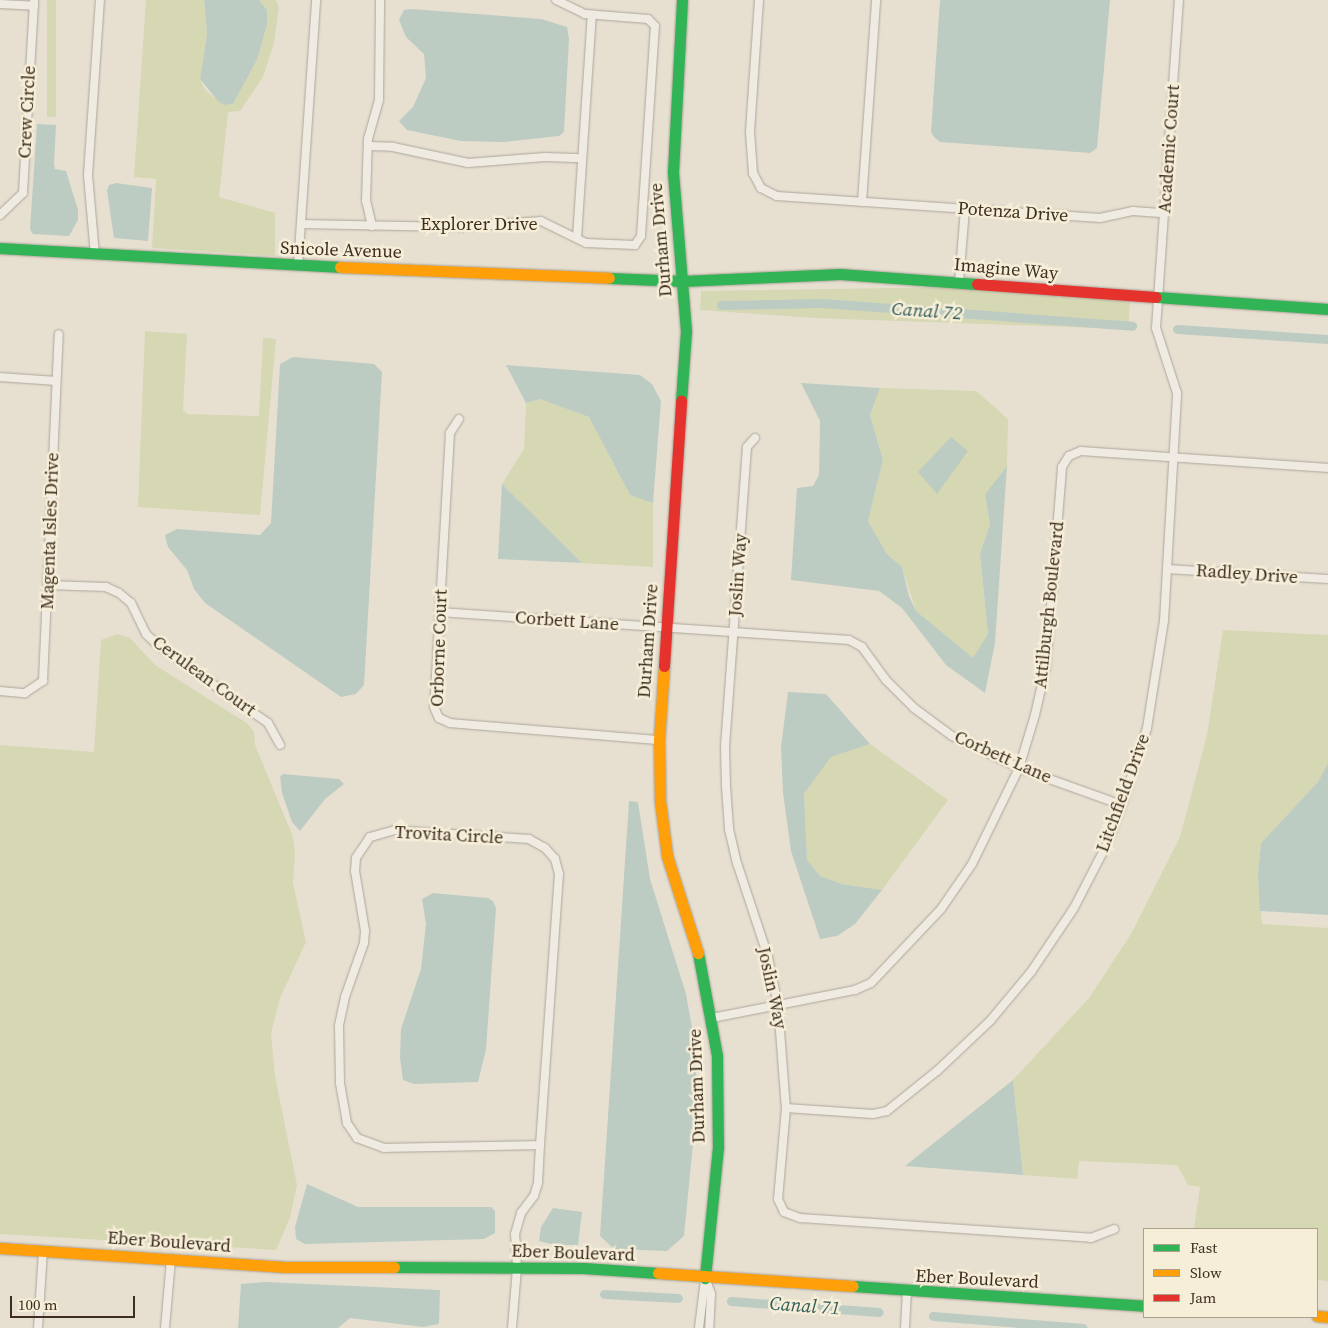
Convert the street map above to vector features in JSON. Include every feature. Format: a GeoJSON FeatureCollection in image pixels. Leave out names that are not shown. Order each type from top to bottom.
{"type":"FeatureCollection","features":[{"type":"Feature","properties":{"kind":"street"},"geometry":{"type":"LineString","coordinates":[[95,255],[88,175],[100,0]]}},
{"type":"Feature","properties":{"kind":"street"},"geometry":{"type":"LineString","coordinates":[[298,266],[316,0]]}},
{"type":"Feature","properties":{"kind":"street"},"geometry":{"type":"LineString","coordinates":[[372,226],[366,201],[368,146],[379,100],[380,0]]}},
{"type":"Feature","properties":{"kind":"street","name":"Explorer Drive"},"geometry":{"type":"LineString","coordinates":[[301,224],[372,226],[396,223],[464,227],[541,221],[586,243],[630,246],[641,236],[655,26],[648,19],[592,15],[556,0]]}},
{"type":"Feature","properties":{"kind":"street","name":"Durham Drive"},"geometry":{"type":"LineString","coordinates":[[682,0],[673,172],[686,331],[659,740],[660,802],[667,856],[701,964],[712,1018],[718,1064],[718,1147],[706,1278]]}},
{"type":"Feature","properties":{"kind":"street","name":"Potenza Drive"},"geometry":{"type":"LineString","coordinates":[[759,0],[750,132],[753,173],[761,188],[777,196],[1100,218],[1133,211],[1164,213]]}},
{"type":"Feature","properties":{"kind":"street"},"geometry":{"type":"LineString","coordinates":[[862,202],[876,0]]}},
{"type":"Feature","properties":{"kind":"street","name":"Academic Court"},"geometry":{"type":"LineString","coordinates":[[1157,298],[1179,0]]}},
{"type":"Feature","properties":{"kind":"street"},"geometry":{"type":"LineString","coordinates":[[0,4],[34,3]]}},
{"type":"Feature","properties":{"kind":"street","name":"Crew Circle"},"geometry":{"type":"LineString","coordinates":[[0,215],[23,193],[34,3]]}},
{"type":"Feature","properties":{"kind":"street"},"geometry":{"type":"LineString","coordinates":[[576,238],[592,15]]}},
{"type":"Feature","properties":{"kind":"street"},"geometry":{"type":"LineString","coordinates":[[368,146],[393,147],[468,163],[545,157],[582,158]]}},
{"type":"Feature","properties":{"kind":"street"},"geometry":{"type":"LineString","coordinates":[[959,282],[965,209]]}},
{"type":"Feature","properties":{"kind":"street","name":"Snicole Avenue"},"geometry":{"type":"LineString","coordinates":[[0,248],[298,266],[682,281]]}},
{"type":"Feature","properties":{"kind":"street","name":"Imagine Way"},"geometry":{"type":"LineString","coordinates":[[682,281],[840,274],[1328,309]]}},
{"type":"Feature","properties":{"kind":"street","name":"Litchfield Drive"},"geometry":{"type":"LineString","coordinates":[[786,1108],[873,1114],[886,1111],[937,1071],[990,1021],[1031,972],[1074,908],[1107,844],[1147,728],[1158,670],[1167,569],[1177,393],[1156,328],[1157,298]]}},
{"type":"Feature","properties":{"kind":"street","name":"Magenta Isles Drive"},"geometry":{"type":"LineString","coordinates":[[0,691],[25,693],[43,681],[58,334]]}},
{"type":"Feature","properties":{"kind":"street"},"geometry":{"type":"LineString","coordinates":[[0,377],[56,381]]}},
{"type":"Feature","properties":{"kind":"street","name":"Orborne Court"},"geometry":{"type":"LineString","coordinates":[[459,419],[450,433],[434,707],[439,718],[450,723],[659,740]]}},
{"type":"Feature","properties":{"kind":"street","name":"Joslin Way"},"geometry":{"type":"LineString","coordinates":[[755,438],[747,447],[725,746],[729,829],[747,900],[768,957],[778,1005],[786,1108],[778,1199],[784,1212],[800,1218],[1091,1238],[1114,1229]]}},
{"type":"Feature","properties":{"kind":"street","name":"Attilburgh Boulevard"},"geometry":{"type":"LineString","coordinates":[[712,1018],[855,990],[871,983],[903,952],[941,909],[972,864],[1019,768],[1046,667],[1062,467],[1069,456],[1080,450],[1328,468]]}},
{"type":"Feature","properties":{"kind":"street","name":"Radley Drive"},"geometry":{"type":"LineString","coordinates":[[1167,569],[1328,579]]}},
{"type":"Feature","properties":{"kind":"street","name":"Cerulean Court"},"geometry":{"type":"LineString","coordinates":[[48,585],[106,587],[119,593],[131,603],[146,634],[160,647],[268,723],[280,745]]}},
{"type":"Feature","properties":{"kind":"street","name":"Corbett Lane"},"geometry":{"type":"LineString","coordinates":[[439,612],[849,640],[862,647],[886,680],[914,708],[952,736],[1019,768],[1122,805]]}},
{"type":"Feature","properties":{"kind":"street","name":"Trovita Circle"},"geometry":{"type":"LineString","coordinates":[[512,1328],[517,1269],[515,1234],[521,1213],[534,1196],[538,1183],[559,874],[555,859],[545,848],[529,839],[395,830],[370,837],[356,858],[355,871],[366,931],[364,943],[345,997],[339,1026],[340,1083],[347,1123],[357,1138],[384,1148],[540,1146]]}},
{"type":"Feature","properties":{"kind":"street","name":"Eber Boulevard"},"geometry":{"type":"LineString","coordinates":[[0,1248],[285,1268],[583,1268],[907,1292],[1143,1306]]}},
{"type":"Feature","properties":{"kind":"street"},"geometry":{"type":"LineString","coordinates":[[38,1328],[43,1251]]}},
{"type":"Feature","properties":{"kind":"street"},"geometry":{"type":"LineString","coordinates":[[165,1328],[171,1260]]}},
{"type":"Feature","properties":{"kind":"street"},"geometry":{"type":"LineString","coordinates":[[699,1328],[706,1278]]}},
{"type":"Feature","properties":{"kind":"street"},"geometry":{"type":"LineString","coordinates":[[706,1278],[711,1294],[710,1328]]}},
{"type":"Feature","properties":{"kind":"street"},"geometry":{"type":"LineString","coordinates":[[905,1328],[907,1292]]}},
{"type":"Feature","properties":{"kind":"green space"},"geometry":{"type":"Polygon","coordinates":[[[47,0],[56,0],[56,117],[47,117],[47,0]]]}},
{"type":"Feature","properties":{"kind":"green space"},"geometry":{"type":"Polygon","coordinates":[[[146,0],[204,0],[207,34],[200,79],[205,90],[224,105],[233,104],[257,60],[267,25],[267,10],[259,0],[276,0],[279,7],[274,43],[263,77],[240,111],[228,112],[219,197],[275,213],[275,256],[152,248],[160,115],[156,179],[134,177],[146,0]]]}},
{"type":"Feature","properties":{"kind":"green space"},"geometry":{"type":"Polygon","coordinates":[[[964,287],[1130,301],[1128,329],[814,318],[700,310],[701,291],[964,287]]]}},
{"type":"Feature","properties":{"kind":"green space"},"geometry":{"type":"Polygon","coordinates":[[[145,331],[187,334],[183,410],[187,414],[259,416],[263,338],[276,339],[260,515],[138,507],[145,331]]]}},
{"type":"Feature","properties":{"kind":"green space"},"geometry":{"type":"Polygon","coordinates":[[[880,388],[976,391],[1008,419],[1007,466],[985,494],[990,524],[980,554],[988,635],[973,659],[916,611],[902,567],[887,554],[868,521],[883,460],[870,415],[880,388]]]}},
{"type":"Feature","properties":{"kind":"green space"},"geometry":{"type":"Polygon","coordinates":[[[540,399],[589,417],[630,495],[653,503],[653,567],[582,563],[502,484],[524,449],[526,403],[540,399]]]}},
{"type":"Feature","properties":{"kind":"green space"},"geometry":{"type":"Polygon","coordinates":[[[1223,630],[1328,635],[1328,763],[1318,782],[1261,843],[1258,874],[1262,924],[1328,928],[1328,1281],[1318,1280],[1318,1228],[1194,1228],[1200,1187],[1188,1185],[1177,1165],[1079,1161],[1077,1179],[1023,1175],[1013,1080],[1089,998],[1131,934],[1180,837],[1207,735],[1223,630]]]}},
{"type":"Feature","properties":{"kind":"green space"},"geometry":{"type":"Polygon","coordinates":[[[117,634],[130,638],[155,665],[248,724],[254,732],[255,745],[293,837],[295,853],[293,883],[306,942],[280,998],[271,1033],[275,1076],[297,1185],[290,1218],[276,1250],[0,1234],[0,745],[94,752],[101,640],[117,634]]]}},
{"type":"Feature","properties":{"kind":"green space"},"geometry":{"type":"Polygon","coordinates":[[[870,744],[948,800],[882,890],[842,884],[820,876],[807,860],[804,794],[831,757],[870,744]]]}},
{"type":"Feature","properties":{"kind":"shaded area"},"geometry":{"type":"Polygon","coordinates":[[[204,0],[259,0],[267,10],[267,25],[257,60],[233,104],[224,105],[218,101],[200,79],[207,34],[204,0]]]}},
{"type":"Feature","properties":{"kind":"shaded area"},"geometry":{"type":"Polygon","coordinates":[[[940,0],[1110,0],[1097,148],[1090,153],[940,142],[934,137],[931,132],[940,0]]]}},
{"type":"Feature","properties":{"kind":"shaded area"},"geometry":{"type":"Polygon","coordinates":[[[404,10],[541,19],[567,27],[569,39],[564,132],[559,136],[504,142],[461,141],[407,130],[399,121],[413,107],[426,78],[424,54],[406,37],[399,20],[404,10]]]}},
{"type":"Feature","properties":{"kind":"shaded area"},"geometry":{"type":"Polygon","coordinates":[[[37,124],[56,125],[55,169],[66,171],[78,210],[78,220],[69,236],[33,234],[30,229],[37,124]]]}},
{"type":"Feature","properties":{"kind":"shaded area"},"geometry":{"type":"Polygon","coordinates":[[[116,183],[152,188],[148,241],[114,238],[107,191],[109,185],[116,183]]]}},
{"type":"Feature","properties":{"kind":"shaded area"},"geometry":{"type":"Polygon","coordinates":[[[293,357],[374,364],[382,372],[364,685],[356,694],[341,697],[205,603],[194,589],[187,570],[168,547],[165,535],[177,529],[260,535],[271,523],[280,364],[293,357]]]}},
{"type":"Feature","properties":{"kind":"shaded area"},"geometry":{"type":"Polygon","coordinates":[[[506,365],[640,375],[652,384],[661,401],[653,503],[630,495],[589,417],[540,399],[526,403],[506,365]]]}},
{"type":"Feature","properties":{"kind":"shaded area"},"geometry":{"type":"Polygon","coordinates":[[[801,383],[880,388],[870,415],[883,460],[868,521],[887,554],[902,567],[909,596],[916,611],[973,658],[988,634],[980,554],[990,524],[985,494],[1007,466],[995,643],[985,693],[946,665],[902,608],[879,591],[791,580],[797,488],[813,486],[819,475],[820,421],[801,383]]]}},
{"type":"Feature","properties":{"kind":"shaded area"},"geometry":{"type":"Polygon","coordinates":[[[951,437],[968,451],[937,494],[918,472],[951,437]]]}},
{"type":"Feature","properties":{"kind":"shaded area"},"geometry":{"type":"Polygon","coordinates":[[[502,484],[582,563],[498,559],[502,484]]]}},
{"type":"Feature","properties":{"kind":"shaded area"},"geometry":{"type":"Polygon","coordinates":[[[788,692],[826,694],[870,744],[831,757],[804,794],[807,860],[820,876],[842,884],[882,890],[855,924],[837,936],[820,939],[791,851],[783,793],[781,747],[788,692]]]}},
{"type":"Feature","properties":{"kind":"shaded area"},"geometry":{"type":"Polygon","coordinates":[[[1328,763],[1328,915],[1260,911],[1258,874],[1261,843],[1318,782],[1328,763]]]}},
{"type":"Feature","properties":{"kind":"shaded area"},"geometry":{"type":"Polygon","coordinates":[[[283,774],[339,779],[344,784],[325,799],[300,831],[292,822],[282,793],[280,777],[283,774]]]}},
{"type":"Feature","properties":{"kind":"shaded area"},"geometry":{"type":"Polygon","coordinates":[[[629,801],[638,802],[650,879],[686,994],[695,1044],[697,1102],[684,1236],[667,1251],[614,1249],[600,1236],[629,801]]]}},
{"type":"Feature","properties":{"kind":"shaded area"},"geometry":{"type":"Polygon","coordinates":[[[433,893],[488,898],[493,901],[496,908],[486,1050],[478,1082],[414,1084],[403,1080],[400,1057],[401,1029],[421,969],[426,924],[422,899],[433,893]]]}},
{"type":"Feature","properties":{"kind":"shaded area"},"geometry":{"type":"Polygon","coordinates":[[[1013,1080],[1023,1175],[905,1166],[1013,1080]]]}},
{"type":"Feature","properties":{"kind":"shaded area"},"geometry":{"type":"Polygon","coordinates":[[[307,1184],[358,1207],[491,1207],[495,1211],[495,1233],[484,1239],[305,1244],[296,1239],[295,1227],[307,1184]]]}},
{"type":"Feature","properties":{"kind":"shaded area"},"geometry":{"type":"Polygon","coordinates":[[[553,1208],[582,1212],[578,1245],[555,1245],[539,1241],[541,1227],[553,1208]]]}},
{"type":"Feature","properties":{"kind":"shaded area"},"geometry":{"type":"Polygon","coordinates":[[[265,1282],[440,1290],[439,1324],[423,1327],[350,1318],[338,1328],[238,1328],[241,1284],[265,1282]]]}},
{"type":"Feature","properties":{"kind":"waterway","name":"Canal 72"},"geometry":{"type":"LineString","coordinates":[[721,305],[822,303],[1132,326]]}},
{"type":"Feature","properties":{"kind":"waterway","name":"Canal 72"},"geometry":{"type":"LineString","coordinates":[[1177,329],[1328,339]]}},
{"type":"Feature","properties":{"kind":"waterway","name":"Canal 71"},"geometry":{"type":"LineString","coordinates":[[604,1294],[678,1298]]}},
{"type":"Feature","properties":{"kind":"waterway","name":"Canal 71"},"geometry":{"type":"LineString","coordinates":[[731,1301],[879,1312]]}},
{"type":"Feature","properties":{"kind":"waterway","name":"Canal 71"},"geometry":{"type":"LineString","coordinates":[[933,1316],[1083,1328]]}},
{"type":"Feature","properties":{"kind":"traffic: fast"},"geometry":{"type":"LineString","coordinates":[[681,401],[686,331],[673,172],[682,0]]}},
{"type":"Feature","properties":{"kind":"traffic: fast"},"geometry":{"type":"LineString","coordinates":[[0,248],[340,267]]}},
{"type":"Feature","properties":{"kind":"traffic: fast"},"geometry":{"type":"LineString","coordinates":[[609,278],[682,281],[840,274],[977,284]]}},
{"type":"Feature","properties":{"kind":"traffic: fast"},"geometry":{"type":"LineString","coordinates":[[1156,297],[1328,309]]}},
{"type":"Feature","properties":{"kind":"traffic: fast"},"geometry":{"type":"LineString","coordinates":[[698,953],[717,1056],[718,1147],[705,1278]]}},
{"type":"Feature","properties":{"kind":"traffic: fast"},"geometry":{"type":"LineString","coordinates":[[394,1267],[583,1268],[658,1273]]}},
{"type":"Feature","properties":{"kind":"traffic: fast"},"geometry":{"type":"LineString","coordinates":[[853,1286],[1143,1306]]}},
{"type":"Feature","properties":{"kind":"traffic: slow"},"geometry":{"type":"LineString","coordinates":[[340,267],[609,278]]}},
{"type":"Feature","properties":{"kind":"traffic: slow"},"geometry":{"type":"LineString","coordinates":[[664,666],[659,740],[660,801],[667,856],[698,953]]}},
{"type":"Feature","properties":{"kind":"traffic: slow"},"geometry":{"type":"LineString","coordinates":[[0,1248],[285,1267],[394,1267]]}},
{"type":"Feature","properties":{"kind":"traffic: slow"},"geometry":{"type":"LineString","coordinates":[[658,1273],[853,1286]]}},
{"type":"Feature","properties":{"kind":"traffic: slow"},"geometry":{"type":"LineString","coordinates":[[1318,1316],[1328,1317]]}},
{"type":"Feature","properties":{"kind":"traffic: jam"},"geometry":{"type":"LineString","coordinates":[[977,284],[1156,297]]}},
{"type":"Feature","properties":{"kind":"traffic: jam"},"geometry":{"type":"LineString","coordinates":[[664,666],[681,401]]}}]}
